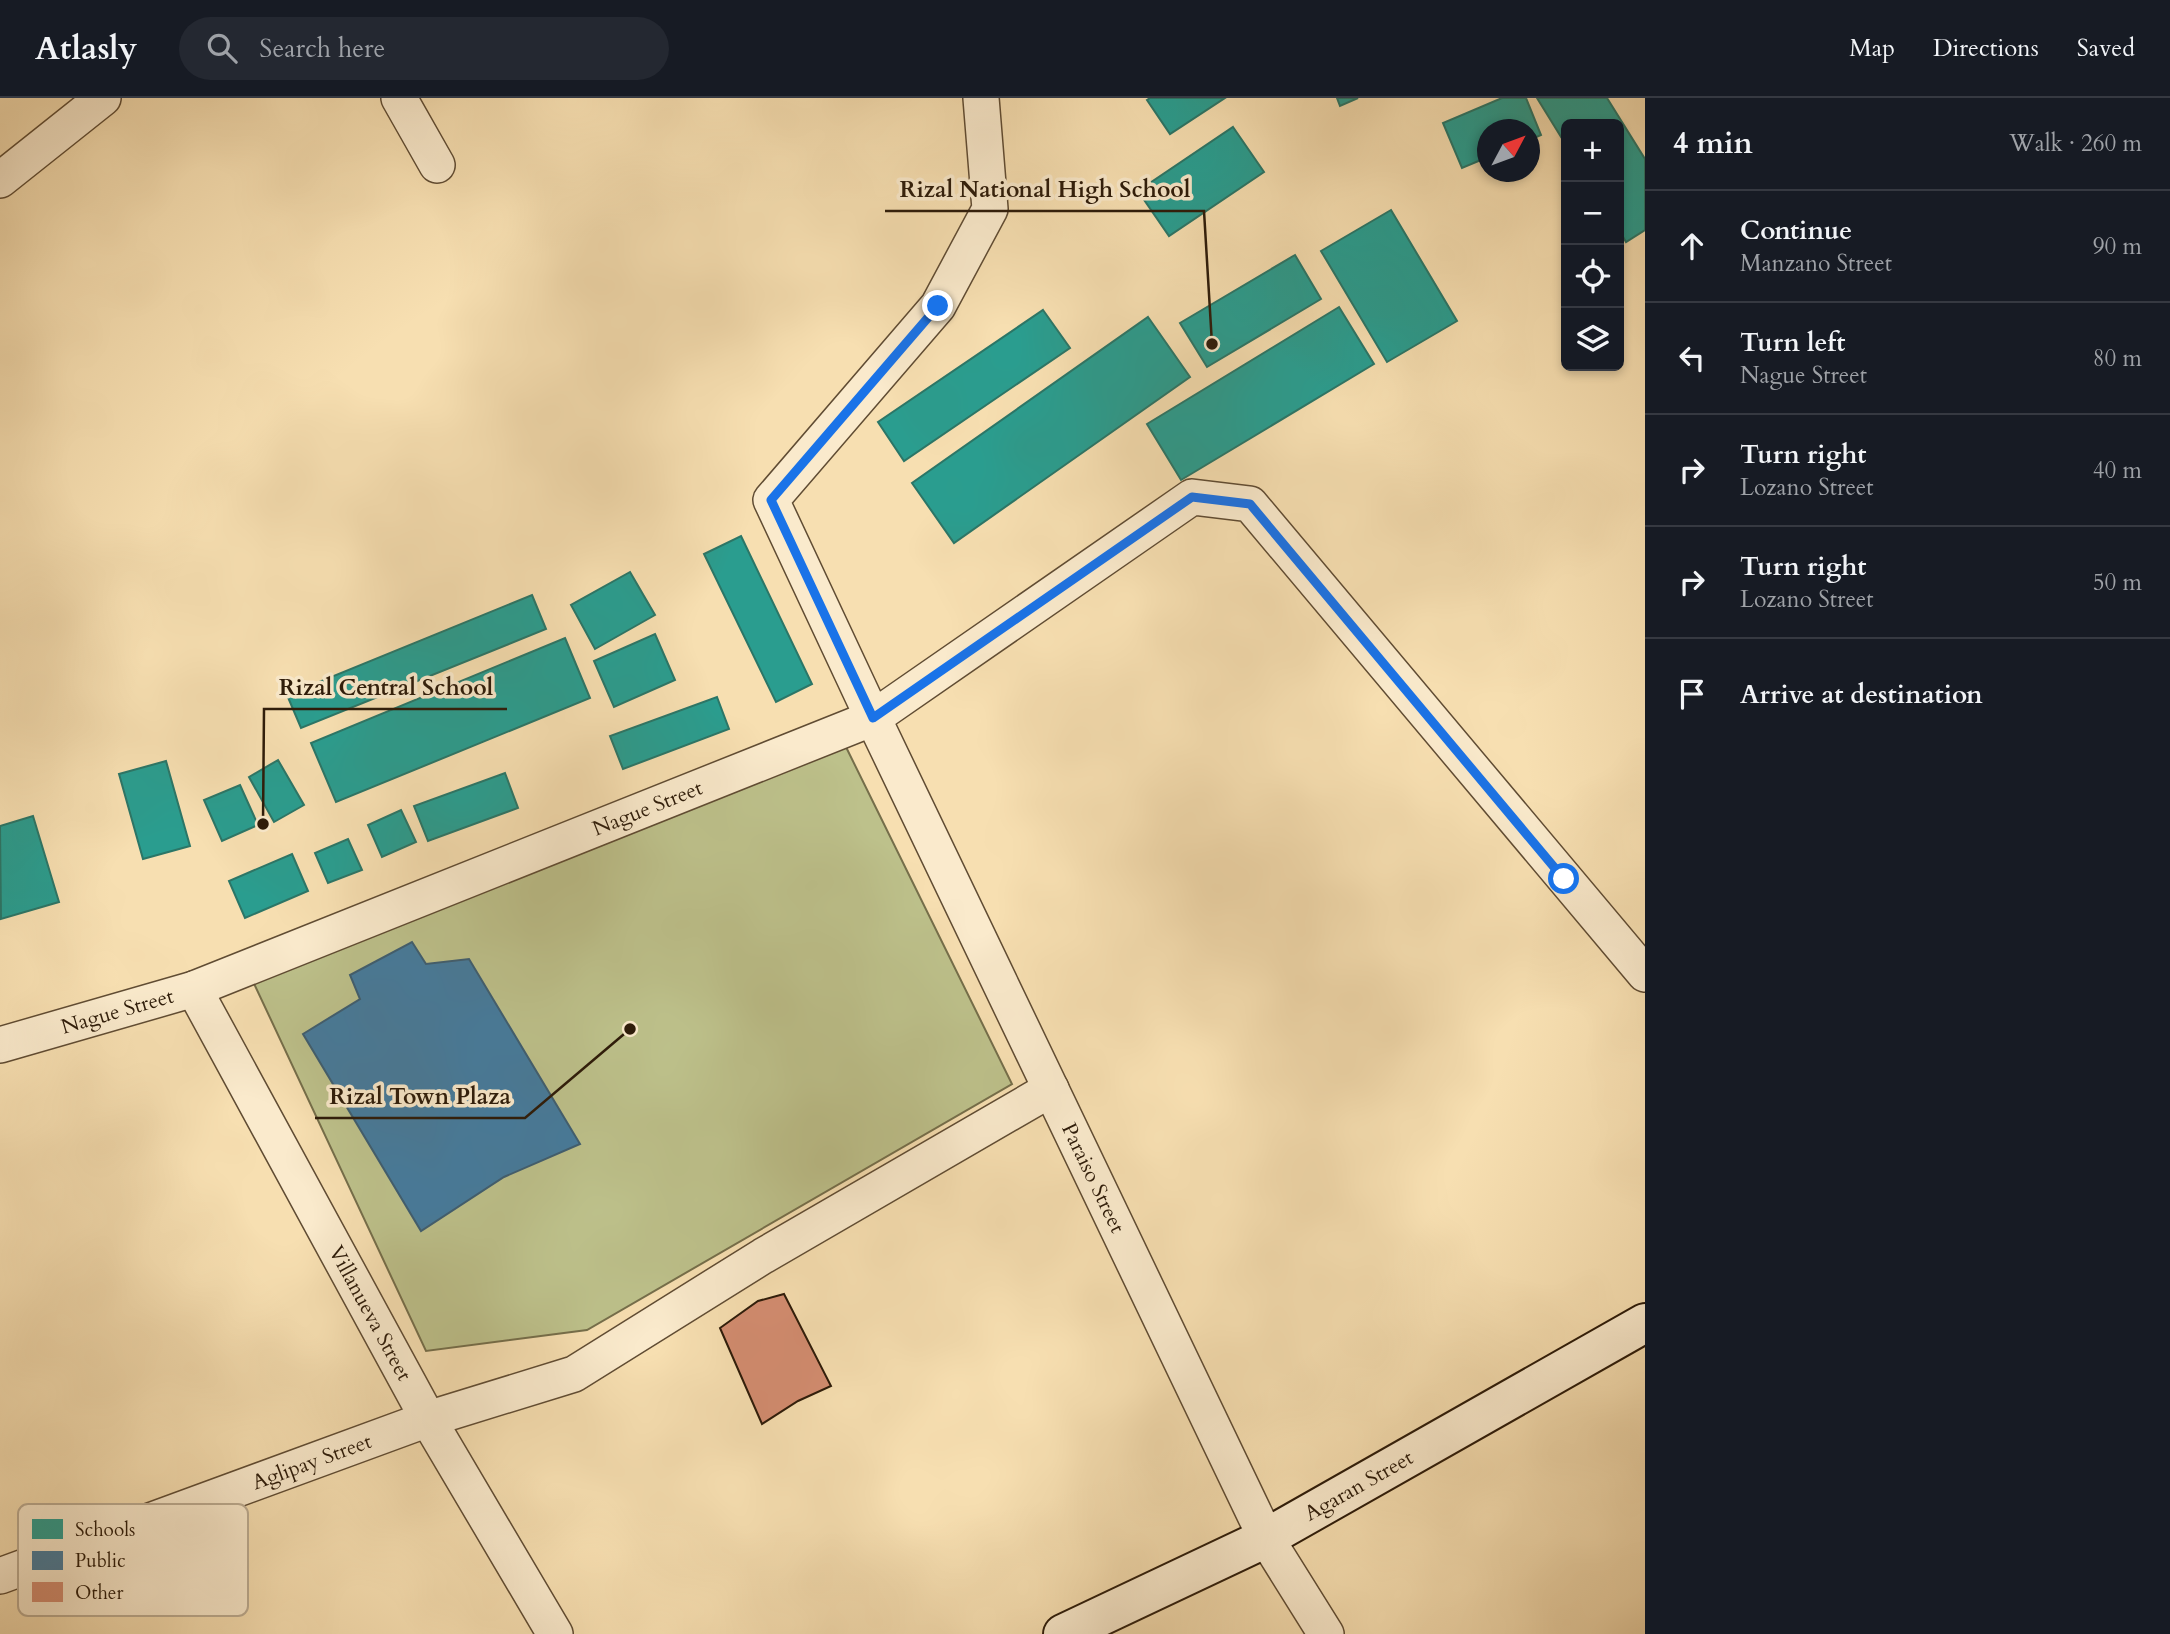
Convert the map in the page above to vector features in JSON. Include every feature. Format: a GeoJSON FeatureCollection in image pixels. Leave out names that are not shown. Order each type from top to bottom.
{"type":"FeatureCollection","features":[{"type":"Feature","properties":{"kind":"main road","name":"Agaran Street"},"geometry":{"type":"LineString","coordinates":[[1063,1634],[1266,1538],[1645,1323]]}},
{"type":"Feature","properties":{"kind":"street"},"geometry":{"type":"LineString","coordinates":[[0,180],[103,98]]}},
{"type":"Feature","properties":{"kind":"street"},"geometry":{"type":"LineString","coordinates":[[399,98],[437,165]]}},
{"type":"Feature","properties":{"kind":"street","name":"Paraiso Street"},"geometry":{"type":"LineString","coordinates":[[981,98],[990,209],[938,306],[771,500],[1266,1538],[1325,1634]]}},
{"type":"Feature","properties":{"kind":"street","name":"Nague Street"},"geometry":{"type":"LineString","coordinates":[[0,1045],[194,989],[873,718],[1192,497],[1250,504],[1645,974]]}},
{"type":"Feature","properties":{"kind":"street","name":"Villanueva Street"},"geometry":{"type":"LineString","coordinates":[[194,989],[428,1419],[555,1634]]}},
{"type":"Feature","properties":{"kind":"street","name":"Aglipay Street"},"geometry":{"type":"LineString","coordinates":[[196,1504],[428,1419],[574,1374],[763,1256],[1051,1089]]}},
{"type":"Feature","properties":{"kind":"street","name":"Aglipay Street"},"geometry":{"type":"LineString","coordinates":[[0,1576],[18,1569]]}},
{"type":"Feature","properties":{"kind":"green space"},"geometry":{"type":"Polygon","coordinates":[[[845,745],[1012,1084],[587,1330],[426,1351],[250,975],[845,745]]]}},
{"type":"Feature","properties":{"kind":"building: Schools"},"geometry":{"type":"Polygon","coordinates":[[[1225,98],[1170,134],[1147,100],[1225,98]]]}},
{"type":"Feature","properties":{"kind":"building: Schools"},"geometry":{"type":"Polygon","coordinates":[[[1337,98],[1358,98],[1340,106],[1337,98]]]}},
{"type":"Feature","properties":{"kind":"building: Schools"},"geometry":{"type":"Polygon","coordinates":[[[1502,98],[1526,98],[1535,119],[1477,119],[1477,162],[1462,168],[1443,123],[1502,98]]]}},
{"type":"Feature","properties":{"kind":"building: Schools"},"geometry":{"type":"Polygon","coordinates":[[[1537,98],[1607,98],[1620,119],[1561,119],[1561,137],[1537,98]]]}},
{"type":"Feature","properties":{"kind":"building: Schools"},"geometry":{"type":"Polygon","coordinates":[[[1624,125],[1645,159],[1645,230],[1626,242],[1624,125]]]}},
{"type":"Feature","properties":{"kind":"building: Schools"},"geometry":{"type":"Polygon","coordinates":[[[1233,127],[1264,172],[1169,236],[1138,191],[1233,127]]]}},
{"type":"Feature","properties":{"kind":"building: Schools"},"geometry":{"type":"Polygon","coordinates":[[[1391,210],[1457,321],[1387,362],[1321,251],[1391,210]]]}},
{"type":"Feature","properties":{"kind":"building: Schools"},"geometry":{"type":"Polygon","coordinates":[[[1295,255],[1321,299],[1207,367],[1180,323],[1295,255]]]}},
{"type":"Feature","properties":{"kind":"building: Schools"},"geometry":{"type":"Polygon","coordinates":[[[1339,307],[1374,364],[1181,480],[1147,424],[1339,307]]]}},
{"type":"Feature","properties":{"kind":"building: Schools"},"geometry":{"type":"Polygon","coordinates":[[[1043,310],[1070,348],[904,461],[878,422],[1043,310]]]}},
{"type":"Feature","properties":{"kind":"building: Schools"},"geometry":{"type":"Polygon","coordinates":[[[1148,317],[1190,377],[954,543],[912,483],[1148,317]]]}},
{"type":"Feature","properties":{"kind":"building: Schools"},"geometry":{"type":"Polygon","coordinates":[[[741,536],[812,684],[776,702],[704,554],[741,536]]]}},
{"type":"Feature","properties":{"kind":"building: Schools"},"geometry":{"type":"Polygon","coordinates":[[[630,572],[655,615],[595,649],[571,605],[630,572]]]}},
{"type":"Feature","properties":{"kind":"building: Schools"},"geometry":{"type":"Polygon","coordinates":[[[532,595],[546,629],[301,728],[287,695],[532,595]]]}},
{"type":"Feature","properties":{"kind":"building: Schools"},"geometry":{"type":"Polygon","coordinates":[[[655,634],[675,680],[614,707],[594,661],[655,634]]]}},
{"type":"Feature","properties":{"kind":"building: Schools"},"geometry":{"type":"Polygon","coordinates":[[[565,638],[590,698],[336,802],[311,743],[565,638]]]}},
{"type":"Feature","properties":{"kind":"building: Schools"},"geometry":{"type":"Polygon","coordinates":[[[717,697],[729,729],[623,769],[610,736],[717,697]]]}},
{"type":"Feature","properties":{"kind":"building: Schools"},"geometry":{"type":"Polygon","coordinates":[[[278,760],[304,805],[274,822],[249,777],[278,760]]]}},
{"type":"Feature","properties":{"kind":"building: Schools"},"geometry":{"type":"Polygon","coordinates":[[[166,761],[190,846],[143,859],[119,774],[166,761]]]}},
{"type":"Feature","properties":{"kind":"building: Schools"},"geometry":{"type":"Polygon","coordinates":[[[505,773],[518,808],[428,841],[414,806],[505,773]]]}},
{"type":"Feature","properties":{"kind":"building: Schools"},"geometry":{"type":"Polygon","coordinates":[[[240,785],[258,825],[222,841],[204,800],[240,785]]]}},
{"type":"Feature","properties":{"kind":"building: Schools"},"geometry":{"type":"Polygon","coordinates":[[[401,810],[416,842],[382,857],[368,825],[401,810]]]}},
{"type":"Feature","properties":{"kind":"building: Schools"},"geometry":{"type":"Polygon","coordinates":[[[33,816],[59,902],[1,919],[0,826],[33,816]]]}},
{"type":"Feature","properties":{"kind":"building: Schools"},"geometry":{"type":"Polygon","coordinates":[[[348,839],[362,870],[328,883],[315,853],[348,839]]]}},
{"type":"Feature","properties":{"kind":"building: Schools"},"geometry":{"type":"Polygon","coordinates":[[[292,854],[308,891],[245,918],[229,881],[292,854]]]}},
{"type":"Feature","properties":{"kind":"building: Public"},"geometry":{"type":"Polygon","coordinates":[[[412,942],[426,964],[469,959],[580,1144],[504,1177],[421,1231],[303,1034],[360,999],[350,975],[412,942]]]}},
{"type":"Feature","properties":{"kind":"building: Other"},"geometry":{"type":"Polygon","coordinates":[[[784,1294],[831,1386],[798,1401],[762,1424],[720,1328],[758,1301],[784,1294]]]}},
{"type":"Feature","properties":{"kind":"place","name":"Rizal National High School"},"geometry":{"type":"Point","coordinates":[1212,344]}},
{"type":"Feature","properties":{"kind":"place","name":"Rizal Central School"},"geometry":{"type":"Point","coordinates":[263,824]}},
{"type":"Feature","properties":{"kind":"place","name":"Rizal Town Plaza"},"geometry":{"type":"Point","coordinates":[630,1029]}},
{"type":"Feature","properties":{"kind":"route"},"geometry":{"type":"LineString","coordinates":[[938,306],[771,500],[873,718],[1192,497],[1250,504],[1564,879]]}}]}
